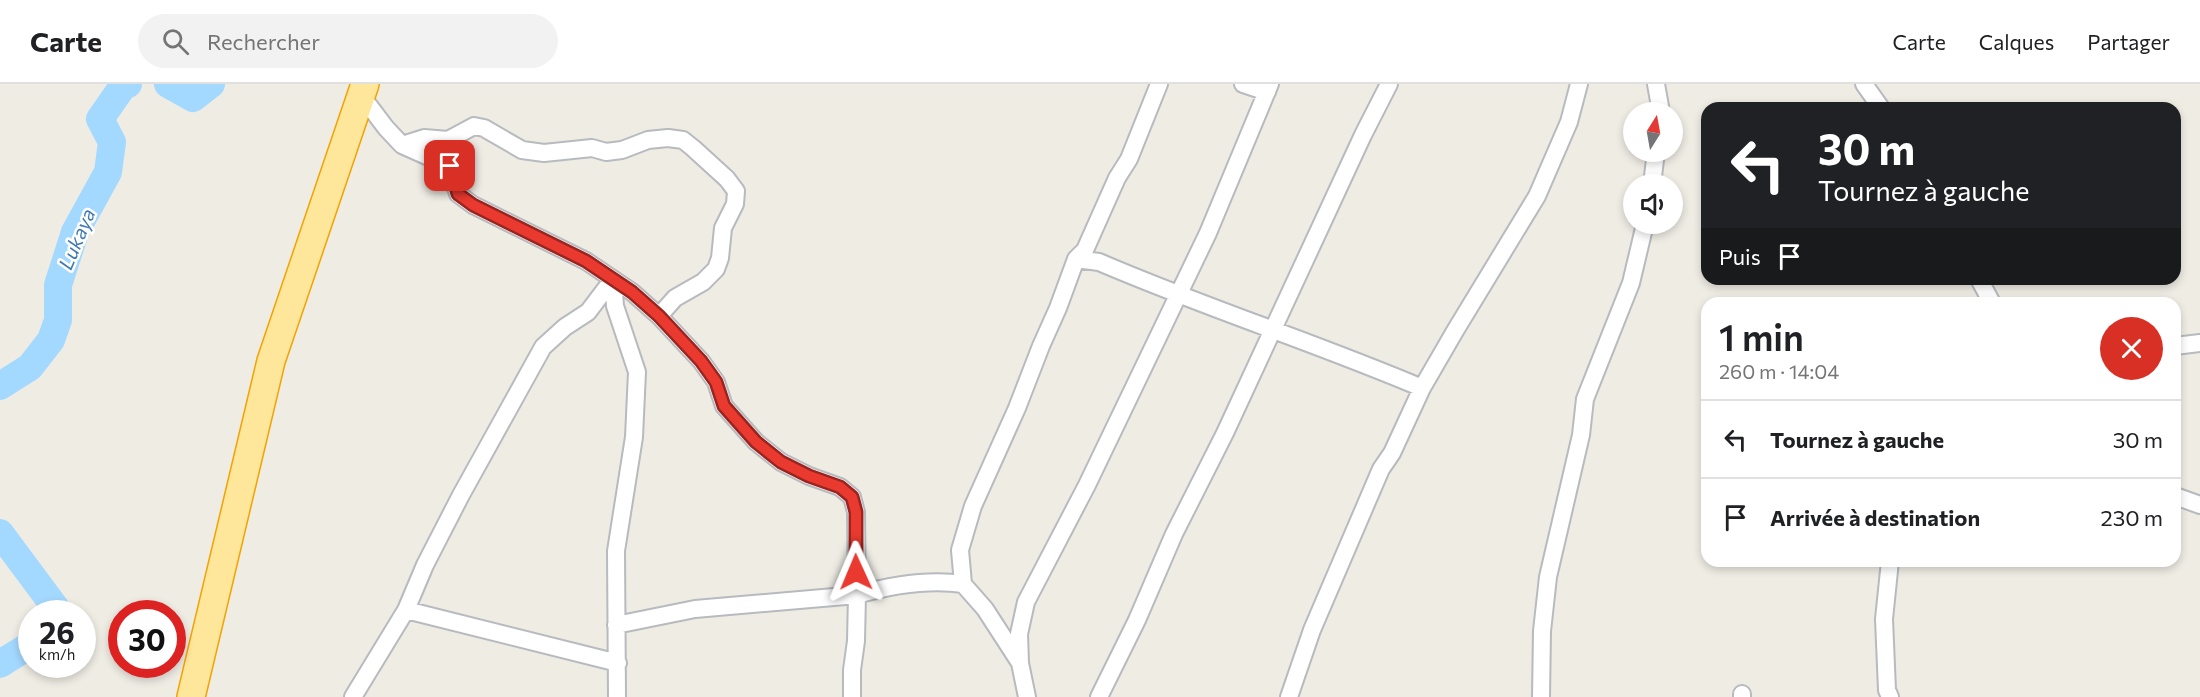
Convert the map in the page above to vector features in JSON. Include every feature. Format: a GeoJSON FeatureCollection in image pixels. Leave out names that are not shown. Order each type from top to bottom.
{"type":"FeatureCollection","features":[{"type":"Feature","properties":{"kind":"highway"},"geometry":{"type":"LineString","coordinates":[[191,697],[271,362],[363,90]]}},
{"type":"Feature","properties":{"kind":"street"},"geometry":{"type":"LineString","coordinates":[[1020,663],[985,609],[963,584],[960,550],[974,506],[1017,408],[1041,346],[1059,309],[1077,259],[1085,250],[1116,178],[1129,159],[1159,84]]}},
{"type":"Feature","properties":{"kind":"street"},"geometry":{"type":"LineString","coordinates":[[1023,695],[1019,634],[1026,602],[1096,468],[1227,193],[1269,88],[1243,84]]}},
{"type":"Feature","properties":{"kind":"street"},"geometry":{"type":"LineString","coordinates":[[1099,697],[1137,620],[1174,534],[1225,433],[1363,135],[1389,84]]}},
{"type":"Feature","properties":{"kind":"street"},"geometry":{"type":"LineString","coordinates":[[1289,697],[1312,630],[1381,469],[1392,453],[1422,388],[1537,196],[1569,122],[1579,84]]}},
{"type":"Feature","properties":{"kind":"street"},"geometry":{"type":"LineString","coordinates":[[1656,84],[1659,102]]}},
{"type":"Feature","properties":{"kind":"street"},"geometry":{"type":"LineString","coordinates":[[1864,84],[1877,102]]}},
{"type":"Feature","properties":{"kind":"street"},"geometry":{"type":"LineString","coordinates":[[363,90],[386,128],[402,145],[450,166],[458,194],[473,205],[586,261],[632,292],[659,316],[701,361],[716,382],[724,406],[756,442],[781,462],[809,476],[840,487],[852,497],[856,512],[856,641],[852,670],[852,697]]}},
{"type":"Feature","properties":{"kind":"street"},"geometry":{"type":"LineString","coordinates":[[402,145],[424,138],[448,140],[474,126],[484,128],[522,150],[544,153],[592,148],[606,152],[622,150],[648,140],[668,138],[683,140],[728,179],[736,191],[735,204],[723,228],[720,258],[716,269],[703,282],[675,298],[659,316]]}},
{"type":"Feature","properties":{"kind":"street"},"geometry":{"type":"LineString","coordinates":[[1541,697],[1542,631],[1548,578],[1581,435],[1585,399],[1631,283],[1643,234]]}},
{"type":"Feature","properties":{"kind":"street"},"geometry":{"type":"LineString","coordinates":[[1077,259],[1099,262],[1271,331],[1344,355],[1422,388]]}},
{"type":"Feature","properties":{"kind":"street"},"geometry":{"type":"LineString","coordinates":[[353,697],[406,610],[424,565],[543,347],[565,327],[588,312],[613,279]]}},
{"type":"Feature","properties":{"kind":"street"},"geometry":{"type":"LineString","coordinates":[[613,279],[615,306],[637,372],[634,437],[616,551],[617,697]]}},
{"type":"Feature","properties":{"kind":"street"},"geometry":{"type":"LineString","coordinates":[[2181,345],[2200,343]]}},
{"type":"Feature","properties":{"kind":"street"},"geometry":{"type":"LineString","coordinates":[[2181,498],[2200,505]]}},
{"type":"Feature","properties":{"kind":"street"},"geometry":{"type":"LineString","coordinates":[[1889,567],[1884,619],[1886,681],[1890,697]]}},
{"type":"Feature","properties":{"kind":"street"},"geometry":{"type":"LineString","coordinates":[[616,625],[695,609],[856,595],[929,581],[963,584]]}},
{"type":"Feature","properties":{"kind":"street"},"geometry":{"type":"LineString","coordinates":[[406,610],[618,663]]}},
{"type":"Feature","properties":{"kind":"waterway","name":"Lukaya"},"geometry":{"type":"LineString","coordinates":[[0,386],[30,367],[51,340],[58,320],[58,285],[75,232],[108,172],[112,142],[100,119],[123,86],[128,84]]}},
{"type":"Feature","properties":{"kind":"waterway","name":"Lukaya"},"geometry":{"type":"LineString","coordinates":[[168,84],[193,98],[211,84]]}},
{"type":"Feature","properties":{"kind":"waterway","name":"Lukaya"},"geometry":{"type":"LineString","coordinates":[[0,533],[50,600]]}},
{"type":"Feature","properties":{"kind":"waterway","name":"Lukaya"},"geometry":{"type":"LineString","coordinates":[[0,664],[18,653]]}},
{"type":"Feature","properties":{"kind":"route"},"geometry":{"type":"LineString","coordinates":[[450,166],[458,194],[473,205],[586,261],[632,292],[659,316],[701,361],[716,382],[724,406],[756,442],[781,462],[809,476],[840,487],[852,497],[856,512],[856,572]]}}]}
